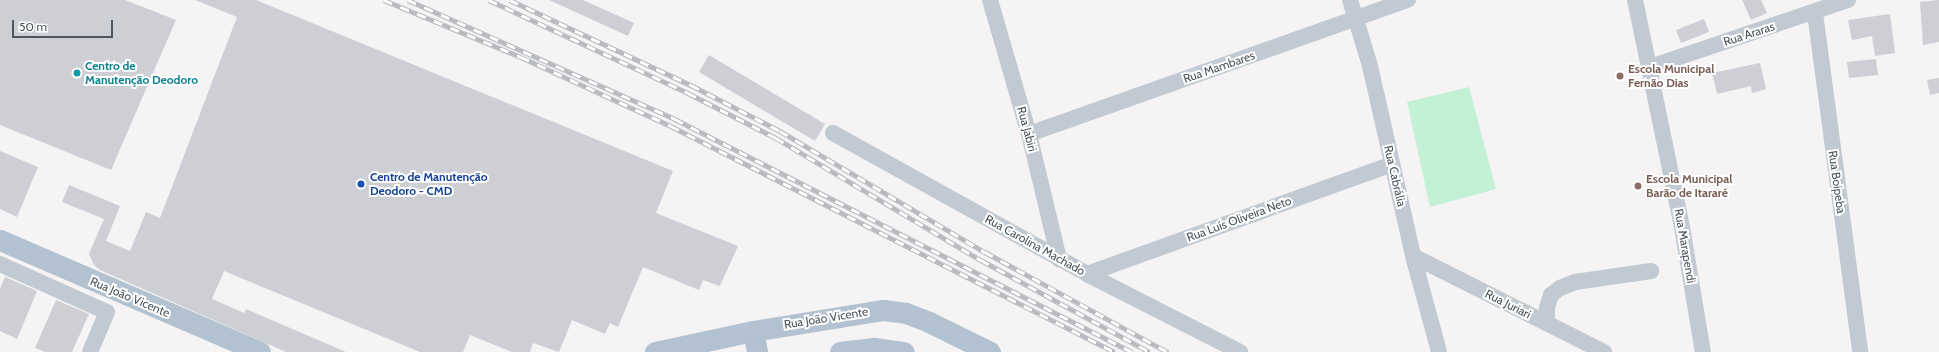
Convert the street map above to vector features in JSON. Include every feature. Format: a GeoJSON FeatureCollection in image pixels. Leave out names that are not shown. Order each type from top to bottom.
{"type":"FeatureCollection","features":[{"type":"Feature","properties":{"kind":"main road","name":"Rua João Vicente"},"geometry":{"type":"LineString","coordinates":[[0,240],[260,352]]}},
{"type":"Feature","properties":{"kind":"main road","name":"Rua João Vicente"},"geometry":{"type":"LineString","coordinates":[[655,352],[753,331],[883,310],[906,313],[929,322],[988,352]]}},
{"type":"Feature","properties":{"kind":"main road"},"geometry":{"type":"LineString","coordinates":[[753,331],[757,352]]}},
{"type":"Feature","properties":{"kind":"main road"},"geometry":{"type":"LineString","coordinates":[[840,352],[874,348],[904,352]]}},
{"type":"Feature","properties":{"kind":"street","name":"Rua Jabiri"},"geometry":{"type":"LineString","coordinates":[[990,0],[1029,134],[1059,259]]}},
{"type":"Feature","properties":{"kind":"street","name":"Rua Cabrália"},"geometry":{"type":"LineString","coordinates":[[1350,0],[1370,66],[1413,256],[1439,352]]}},
{"type":"Feature","properties":{"kind":"street","name":"Rua Mambares"},"geometry":{"type":"LineString","coordinates":[[1029,134],[1408,0]]}},
{"type":"Feature","properties":{"kind":"street","name":"Rua Marapendi"},"geometry":{"type":"LineString","coordinates":[[1635,0],[1650,67],[1703,352]]}},
{"type":"Feature","properties":{"kind":"street","name":"Rua Araras"},"geometry":{"type":"LineString","coordinates":[[1650,67],[1815,13],[1848,0]]}},
{"type":"Feature","properties":{"kind":"street","name":"Rua Boipeba"},"geometry":{"type":"LineString","coordinates":[[1815,13],[1860,352]]}},
{"type":"Feature","properties":{"kind":"street","name":"Rua Carolina Machado"},"geometry":{"type":"LineString","coordinates":[[833,133],[1059,259],[1240,352]]}},
{"type":"Feature","properties":{"kind":"street","name":"Rua Luís Oliveira Neto"},"geometry":{"type":"LineString","coordinates":[[1087,274],[1392,164]]}},
{"type":"Feature","properties":{"kind":"street","name":"Rua Juriari"},"geometry":{"type":"LineString","coordinates":[[1413,256],[1604,352]]}},
{"type":"Feature","properties":{"kind":"street"},"geometry":{"type":"LineString","coordinates":[[26,275],[30,267],[37,265],[40,258]]}},
{"type":"Feature","properties":{"kind":"street"},"geometry":{"type":"LineString","coordinates":[[0,264],[107,312]]}},
{"type":"Feature","properties":{"kind":"street"},"geometry":{"type":"LineString","coordinates":[[1547,324],[1547,308],[1551,295],[1560,288],[1575,282],[1651,271]]}},
{"type":"Feature","properties":{"kind":"street"},"geometry":{"type":"LineString","coordinates":[[90,352],[116,291]]}},
{"type":"Feature","properties":{"kind":"green space"},"geometry":{"type":"Polygon","coordinates":[[[1469,87],[1496,189],[1430,207],[1407,102],[1469,87]]]}},
{"type":"Feature","properties":{"kind":"building","name":"Centro de Manutenção Deodoro"},"geometry":{"type":"Polygon","coordinates":[[[0,0],[125,0],[176,20],[111,170],[0,125],[0,0]]]}},
{"type":"Feature","properties":{"kind":"building"},"geometry":{"type":"Polygon","coordinates":[[[195,0],[256,0],[673,171],[656,213],[738,246],[720,286],[703,280],[699,290],[643,267],[618,327],[610,323],[605,334],[572,320],[559,352],[533,343],[530,352],[512,352],[470,335],[463,352],[420,352],[224,271],[212,299],[244,313],[246,309],[346,352],[286,352],[100,270],[94,265],[89,254],[104,219],[62,202],[69,185],[120,206],[106,241],[130,251],[146,212],[160,218],[237,17],[195,0]]]}},
{"type":"Feature","properties":{"kind":"building"},"geometry":{"type":"Polygon","coordinates":[[[549,0],[583,0],[634,23],[628,36],[549,0]]]}},
{"type":"Feature","properties":{"kind":"building"},"geometry":{"type":"Polygon","coordinates":[[[1742,0],[1761,0],[1767,13],[1751,20],[1742,0]]]}},
{"type":"Feature","properties":{"kind":"building"},"geometry":{"type":"Polygon","coordinates":[[[1939,0],[1939,42],[1923,45],[1920,2],[1939,0]]]}},
{"type":"Feature","properties":{"kind":"building"},"geometry":{"type":"Polygon","coordinates":[[[1890,14],[1895,53],[1875,56],[1872,36],[1852,40],[1848,20],[1890,14]]]}},
{"type":"Feature","properties":{"kind":"building"},"geometry":{"type":"Polygon","coordinates":[[[1704,19],[1709,32],[1681,43],[1676,30],[1704,19]]]}},
{"type":"Feature","properties":{"kind":"building"},"geometry":{"type":"Polygon","coordinates":[[[709,55],[825,124],[815,141],[699,72],[709,55]]]}},
{"type":"Feature","properties":{"kind":"building"},"geometry":{"type":"Polygon","coordinates":[[[1876,59],[1878,75],[1849,78],[1847,62],[1876,59]]]}},
{"type":"Feature","properties":{"kind":"building"},"geometry":{"type":"Polygon","coordinates":[[[1760,63],[1766,89],[1752,93],[1751,86],[1717,94],[1712,73],[1760,63]]]}},
{"type":"Feature","properties":{"kind":"building"},"geometry":{"type":"Polygon","coordinates":[[[1939,78],[1939,93],[1930,95],[1927,80],[1939,78]]]}},
{"type":"Feature","properties":{"kind":"building"},"geometry":{"type":"Polygon","coordinates":[[[0,151],[38,167],[17,217],[0,209],[0,151]]]}},
{"type":"Feature","properties":{"kind":"building"},"geometry":{"type":"Polygon","coordinates":[[[5,277],[37,291],[17,339],[0,331],[0,289],[5,277]]]}},
{"type":"Feature","properties":{"kind":"building"},"geometry":{"type":"Polygon","coordinates":[[[56,300],[89,314],[72,352],[45,352],[35,348],[56,300]]]}},
{"type":"Feature","properties":{"kind":"railway"},"geometry":{"type":"LineString","coordinates":[[384,0],[521,57],[671,126],[1115,352]]}},
{"type":"Feature","properties":{"kind":"railway"},"geometry":{"type":"LineString","coordinates":[[408,0],[675,119],[1132,352]]}},
{"type":"Feature","properties":{"kind":"railway"},"geometry":{"type":"LineString","coordinates":[[489,0],[688,93],[776,138],[981,260],[1150,352]]}},
{"type":"Feature","properties":{"kind":"railway"},"geometry":{"type":"LineString","coordinates":[[510,0],[691,85],[780,131],[985,252],[1168,352]]}},
{"type":"Feature","properties":{"kind":"place","name":"Centro de Manutenção Deodoro"},"geometry":{"type":"Point","coordinates":[77,73]}},
{"type":"Feature","properties":{"kind":"place","name":"Escola Municipal Fernão Dias"},"geometry":{"type":"Point","coordinates":[1620,76]}},
{"type":"Feature","properties":{"kind":"place","name":"Centro de Manutenção Deodoro - CMD"},"geometry":{"type":"Point","coordinates":[361,184]}},
{"type":"Feature","properties":{"kind":"place","name":"Escola Municipal Barão de Itararé"},"geometry":{"type":"Point","coordinates":[1638,186]}}]}
